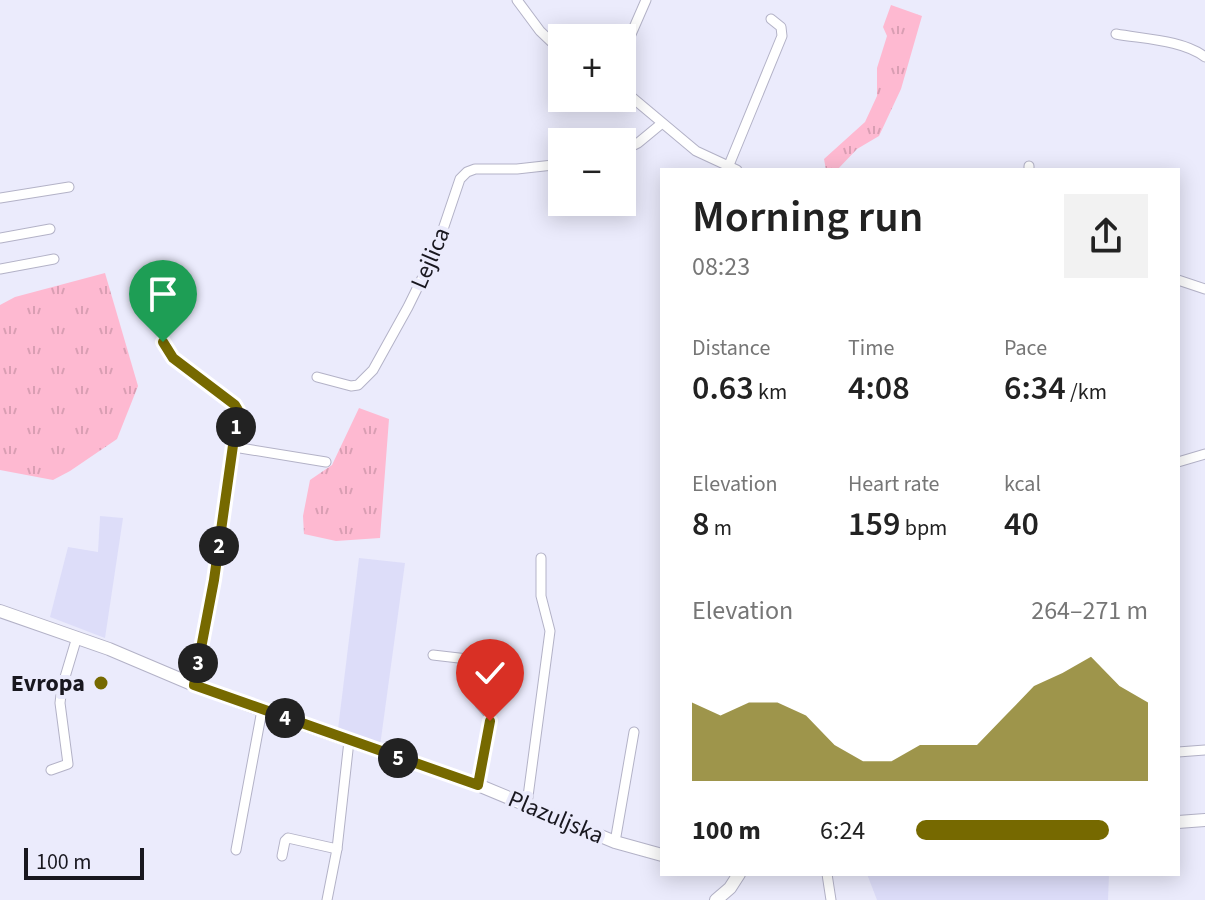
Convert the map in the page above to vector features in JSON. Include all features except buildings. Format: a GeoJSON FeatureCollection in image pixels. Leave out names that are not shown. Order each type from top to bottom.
{"type":"FeatureCollection","features":[{"type":"Feature","properties":{"kind":"main road","name":"Plazuljska"},"geometry":{"type":"LineString","coordinates":[[0,611],[77,637],[262,710],[478,785],[615,842],[660,854]]}},
{"type":"Feature","properties":{"kind":"main road"},"geometry":{"type":"LineString","coordinates":[[1180,822],[1205,820]]}},
{"type":"Feature","properties":{"kind":"main road"},"geometry":{"type":"LineString","coordinates":[[716,900],[738,876]]}},
{"type":"Feature","properties":{"kind":"street"},"geometry":{"type":"LineString","coordinates":[[517,0],[548,39]]}},
{"type":"Feature","properties":{"kind":"street"},"geometry":{"type":"LineString","coordinates":[[636,24],[646,0]]}},
{"type":"Feature","properties":{"kind":"street"},"geometry":{"type":"LineString","coordinates":[[636,102],[696,151],[733,167],[782,36],[781,27],[771,19]]}},
{"type":"Feature","properties":{"kind":"street"},"geometry":{"type":"LineString","coordinates":[[1116,34],[1174,45],[1205,57]]}},
{"type":"Feature","properties":{"kind":"street"},"geometry":{"type":"LineString","coordinates":[[636,144],[661,124]]}},
{"type":"Feature","properties":{"kind":"street","name":"Lejlica"},"geometry":{"type":"LineString","coordinates":[[317,377],[351,386],[358,385],[373,370],[436,250],[460,179],[467,172],[548,166]]}},
{"type":"Feature","properties":{"kind":"street"},"geometry":{"type":"LineString","coordinates":[[0,198],[69,187]]}},
{"type":"Feature","properties":{"kind":"street"},"geometry":{"type":"LineString","coordinates":[[0,238],[50,229]]}},
{"type":"Feature","properties":{"kind":"street"},"geometry":{"type":"LineString","coordinates":[[0,269],[54,259]]}},
{"type":"Feature","properties":{"kind":"street"},"geometry":{"type":"LineString","coordinates":[[1180,281],[1205,289]]}},
{"type":"Feature","properties":{"kind":"street"},"geometry":{"type":"LineString","coordinates":[[163,342],[173,358],[237,407],[214,580],[194,685]]}},
{"type":"Feature","properties":{"kind":"street"},"geometry":{"type":"LineString","coordinates":[[234,447],[326,462]]}},
{"type":"Feature","properties":{"kind":"street"},"geometry":{"type":"LineString","coordinates":[[1180,461],[1205,454]]}},
{"type":"Feature","properties":{"kind":"street"},"geometry":{"type":"LineString","coordinates":[[527,804],[550,631],[541,596],[541,558]]}},
{"type":"Feature","properties":{"kind":"street"},"geometry":{"type":"LineString","coordinates":[[51,770],[68,764],[60,703],[77,637]]}},
{"type":"Feature","properties":{"kind":"street"},"geometry":{"type":"LineString","coordinates":[[433,655],[476,660],[484,666],[480,704],[490,715],[490,721],[478,785]]}},
{"type":"Feature","properties":{"kind":"street"},"geometry":{"type":"LineString","coordinates":[[236,850],[262,710]]}},
{"type":"Feature","properties":{"kind":"street"},"geometry":{"type":"LineString","coordinates":[[615,842],[634,732]]}},
{"type":"Feature","properties":{"kind":"street"},"geometry":{"type":"LineString","coordinates":[[327,900],[337,849],[349,741]]}},
{"type":"Feature","properties":{"kind":"street"},"geometry":{"type":"LineString","coordinates":[[1180,752],[1205,750]]}},
{"type":"Feature","properties":{"kind":"street"},"geometry":{"type":"LineString","coordinates":[[282,856],[288,838],[337,849]]}},
{"type":"Feature","properties":{"kind":"street"},"geometry":{"type":"LineString","coordinates":[[827,876],[831,900]]}},
{"type":"Feature","properties":{"kind":"shaded area"},"geometry":{"type":"Polygon","coordinates":[[[100,516],[123,518],[105,638],[50,617],[68,547],[98,552],[100,516]]]}},
{"type":"Feature","properties":{"kind":"shaded area"},"geometry":{"type":"Polygon","coordinates":[[[359,558],[405,563],[380,746],[338,729],[359,558]]]}},
{"type":"Feature","properties":{"kind":"shaded area"},"geometry":{"type":"Polygon","coordinates":[[[868,876],[1109,876],[1108,900],[877,900],[868,876]]]}},
{"type":"Feature","properties":{"kind":"green space"},"geometry":{"type":"Polygon","coordinates":[[[891,5],[922,16],[901,89],[879,136],[857,149],[839,168],[826,168],[824,159],[865,122],[877,96],[877,68],[887,36],[883,27],[891,5]]]}},
{"type":"Feature","properties":{"kind":"green space"},"geometry":{"type":"Polygon","coordinates":[[[105,273],[138,386],[117,439],[53,480],[0,470],[0,305],[15,297],[105,273]]]}},
{"type":"Feature","properties":{"kind":"green space"},"geometry":{"type":"Polygon","coordinates":[[[359,408],[389,419],[380,538],[336,541],[304,534],[303,516],[310,480],[332,465],[359,408]]]}},
{"type":"Feature","properties":{"kind":"place","name":"Evropa"},"geometry":{"type":"Point","coordinates":[101,683]}},
{"type":"Feature","properties":{"kind":"route"},"geometry":{"type":"LineString","coordinates":[[163,342],[173,358],[238,410],[214,580],[194,685],[478,785],[490,721]]}}]}
